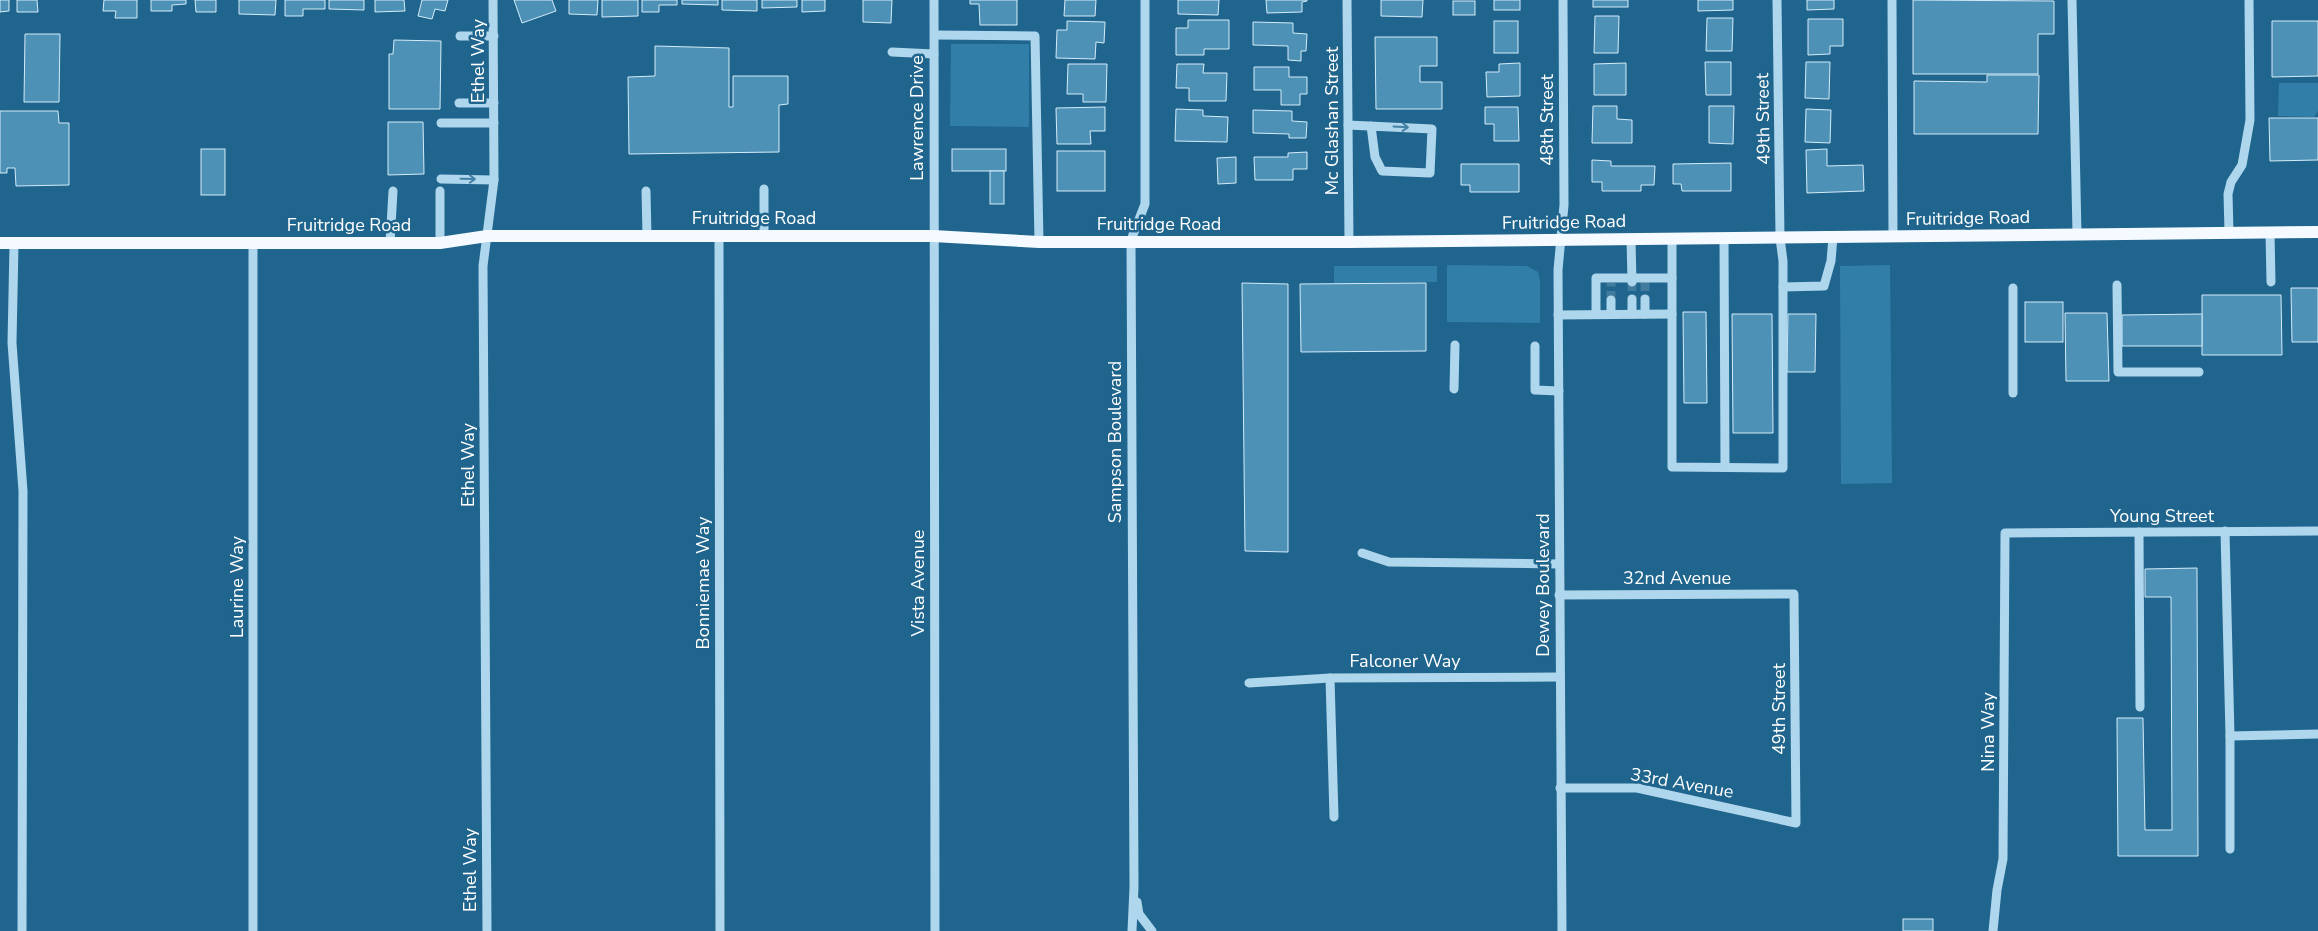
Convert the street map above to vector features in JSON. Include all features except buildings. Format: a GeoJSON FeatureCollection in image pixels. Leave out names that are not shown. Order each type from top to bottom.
{"type":"FeatureCollection","features":[{"type":"Feature","properties":{"kind":"main road","name":"Fruitridge Road"},"geometry":{"type":"LineString","coordinates":[[0,243],[440,243],[487,236],[933,236],[1039,242],[1131,240],[1349,242],[2318,232]]}},
{"type":"Feature","properties":{"kind":"street","name":"Ethel Way"},"geometry":{"type":"LineString","coordinates":[[487,931],[484,266],[494,180],[493,0]]}},
{"type":"Feature","properties":{"kind":"street","name":"Lawrence Drive"},"geometry":{"type":"LineString","coordinates":[[933,236],[934,0]]}},
{"type":"Feature","properties":{"kind":"street","name":"Sampson Boulevard"},"geometry":{"type":"LineString","coordinates":[[1132,931],[1134,887],[1131,240],[1145,204],[1145,0]]}},
{"type":"Feature","properties":{"kind":"street","name":"Mc Glashan Street"},"geometry":{"type":"LineString","coordinates":[[1348,0],[1349,242]]}},
{"type":"Feature","properties":{"kind":"street","name":"48th Street"},"geometry":{"type":"LineString","coordinates":[[1561,239],[1564,205],[1563,0]]}},
{"type":"Feature","properties":{"kind":"street","name":"49th Street"},"geometry":{"type":"LineString","coordinates":[[1725,467],[1783,468],[1783,287],[1780,238],[1777,0]]}},
{"type":"Feature","properties":{"kind":"street"},"geometry":{"type":"LineString","coordinates":[[1892,0],[1893,236]]}},
{"type":"Feature","properties":{"kind":"street"},"geometry":{"type":"LineString","coordinates":[[2072,0],[2077,234]]}},
{"type":"Feature","properties":{"kind":"street"},"geometry":{"type":"LineString","coordinates":[[2229,232],[2228,194],[2231,182],[2242,165],[2250,120],[2249,0]]}},
{"type":"Feature","properties":{"kind":"street"},"geometry":{"type":"LineString","coordinates":[[934,35],[1035,36],[1039,242]]}},
{"type":"Feature","properties":{"kind":"street"},"geometry":{"type":"LineString","coordinates":[[460,36],[494,36]]}},
{"type":"Feature","properties":{"kind":"street"},"geometry":{"type":"LineString","coordinates":[[892,52],[934,54]]}},
{"type":"Feature","properties":{"kind":"street"},"geometry":{"type":"LineString","coordinates":[[459,103],[494,103]]}},
{"type":"Feature","properties":{"kind":"street"},"geometry":{"type":"LineString","coordinates":[[441,123],[494,123]]}},
{"type":"Feature","properties":{"kind":"street"},"geometry":{"type":"LineString","coordinates":[[1348,125],[1371,126],[1432,129],[1430,173],[1382,171],[1376,157],[1371,126]]}},
{"type":"Feature","properties":{"kind":"street"},"geometry":{"type":"LineString","coordinates":[[441,179],[494,180]]}},
{"type":"Feature","properties":{"kind":"street"},"geometry":{"type":"LineString","coordinates":[[764,190],[764,236]]}},
{"type":"Feature","properties":{"kind":"street"},"geometry":{"type":"LineString","coordinates":[[646,191],[647,236]]}},
{"type":"Feature","properties":{"kind":"street"},"geometry":{"type":"LineString","coordinates":[[390,243],[393,192]]}},
{"type":"Feature","properties":{"kind":"street"},"geometry":{"type":"LineString","coordinates":[[440,192],[440,243]]}},
{"type":"Feature","properties":{"kind":"street"},"geometry":{"type":"LineString","coordinates":[[2270,232],[2271,282]]}},
{"type":"Feature","properties":{"kind":"street","name":"Bonniemae Way"},"geometry":{"type":"LineString","coordinates":[[719,236],[720,931]]}},
{"type":"Feature","properties":{"kind":"street","name":"Vista Avenue"},"geometry":{"type":"LineString","coordinates":[[933,236],[935,931]]}},
{"type":"Feature","properties":{"kind":"street"},"geometry":{"type":"LineString","coordinates":[[1783,287],[1824,286],[1831,261],[1833,237]]}},
{"type":"Feature","properties":{"kind":"street"},"geometry":{"type":"LineString","coordinates":[[1672,238],[1672,467],[1725,467],[1724,238]]}},
{"type":"Feature","properties":{"kind":"street","name":"Dewey Boulevard"},"geometry":{"type":"LineString","coordinates":[[1561,239],[1558,270],[1558,391],[1562,931]]}},
{"type":"Feature","properties":{"kind":"street"},"geometry":{"type":"LineString","coordinates":[[1631,239],[1631,280]]}},
{"type":"Feature","properties":{"kind":"street","name":"Laurine Way"},"geometry":{"type":"LineString","coordinates":[[253,243],[253,931]]}},
{"type":"Feature","properties":{"kind":"street"},"geometry":{"type":"LineString","coordinates":[[14,244],[12,343],[23,491],[22,931]]}},
{"type":"Feature","properties":{"kind":"street"},"geometry":{"type":"LineString","coordinates":[[1596,314],[1596,278],[1645,280],[1672,278]]}},
{"type":"Feature","properties":{"kind":"street"},"geometry":{"type":"LineString","coordinates":[[2117,285],[2118,372],[2199,372]]}},
{"type":"Feature","properties":{"kind":"street"},"geometry":{"type":"LineString","coordinates":[[2012,288],[2013,393]]}},
{"type":"Feature","properties":{"kind":"street"},"geometry":{"type":"LineString","coordinates":[[1632,299],[1632,314]]}},
{"type":"Feature","properties":{"kind":"street"},"geometry":{"type":"LineString","coordinates":[[1645,299],[1645,314]]}},
{"type":"Feature","properties":{"kind":"street"},"geometry":{"type":"LineString","coordinates":[[1611,300],[1611,314]]}},
{"type":"Feature","properties":{"kind":"street"},"geometry":{"type":"LineString","coordinates":[[1558,315],[1672,314]]}},
{"type":"Feature","properties":{"kind":"street"},"geometry":{"type":"LineString","coordinates":[[1454,389],[1455,345]]}},
{"type":"Feature","properties":{"kind":"street"},"geometry":{"type":"LineString","coordinates":[[1535,346],[1535,390],[1558,391]]}},
{"type":"Feature","properties":{"kind":"street"},"geometry":{"type":"LineString","coordinates":[[2225,531],[2230,736],[2230,849]]}},
{"type":"Feature","properties":{"kind":"street","name":"Young Street"},"geometry":{"type":"LineString","coordinates":[[2005,533],[2318,531]]}},
{"type":"Feature","properties":{"kind":"street"},"geometry":{"type":"LineString","coordinates":[[2139,532],[2140,707]]}},
{"type":"Feature","properties":{"kind":"street","name":"Nina Way"},"geometry":{"type":"LineString","coordinates":[[1993,931],[1997,890],[2003,859],[2005,533]]}},
{"type":"Feature","properties":{"kind":"street"},"geometry":{"type":"LineString","coordinates":[[1362,553],[1389,562],[1559,564]]}},
{"type":"Feature","properties":{"kind":"street","name":"49th Street"},"geometry":{"type":"LineString","coordinates":[[1794,594],[1796,823]]}},
{"type":"Feature","properties":{"kind":"street","name":"32nd Avenue"},"geometry":{"type":"LineString","coordinates":[[1559,595],[1794,594]]}},
{"type":"Feature","properties":{"kind":"street","name":"Falconer Way"},"geometry":{"type":"LineString","coordinates":[[1334,817],[1330,678],[1560,677]]}},
{"type":"Feature","properties":{"kind":"street"},"geometry":{"type":"LineString","coordinates":[[1249,683],[1330,678]]}},
{"type":"Feature","properties":{"kind":"street"},"geometry":{"type":"LineString","coordinates":[[2230,736],[2318,734]]}},
{"type":"Feature","properties":{"kind":"street","name":"33rd Avenue"},"geometry":{"type":"LineString","coordinates":[[1560,788],[1637,788],[1796,823]]}},
{"type":"Feature","properties":{"kind":"street","name":"Sampson Boulevard"},"geometry":{"type":"LineString","coordinates":[[1134,887],[1139,914],[1152,931]]}},
{"type":"Feature","properties":{"kind":"shaded area"},"geometry":{"type":"Polygon","coordinates":[[[951,44],[1029,44],[1029,127],[950,126],[951,44]]]}},
{"type":"Feature","properties":{"kind":"shaded area"},"geometry":{"type":"Polygon","coordinates":[[[2279,83],[2318,83],[2318,111],[2314,117],[2278,116],[2279,83]]]}},
{"type":"Feature","properties":{"kind":"shaded area"},"geometry":{"type":"Polygon","coordinates":[[[1447,265],[1527,266],[1538,272],[1540,281],[1540,323],[1447,322],[1447,265]]]}},
{"type":"Feature","properties":{"kind":"shaded area"},"geometry":{"type":"Polygon","coordinates":[[[1890,265],[1892,483],[1841,484],[1840,266],[1890,265]]]}},
{"type":"Feature","properties":{"kind":"shaded area"},"geometry":{"type":"Polygon","coordinates":[[[1334,266],[1437,266],[1437,282],[1334,283],[1334,266]]]}},
{"type":"Feature","properties":{"kind":"tunnel"},"geometry":{"type":"LineString","coordinates":[[1632,282],[1632,299]]}},
{"type":"Feature","properties":{"kind":"tunnel"},"geometry":{"type":"LineString","coordinates":[[1645,282],[1645,299]]}},
{"type":"Feature","properties":{"kind":"tunnel"},"geometry":{"type":"LineString","coordinates":[[1611,283],[1611,300]]}}]}
